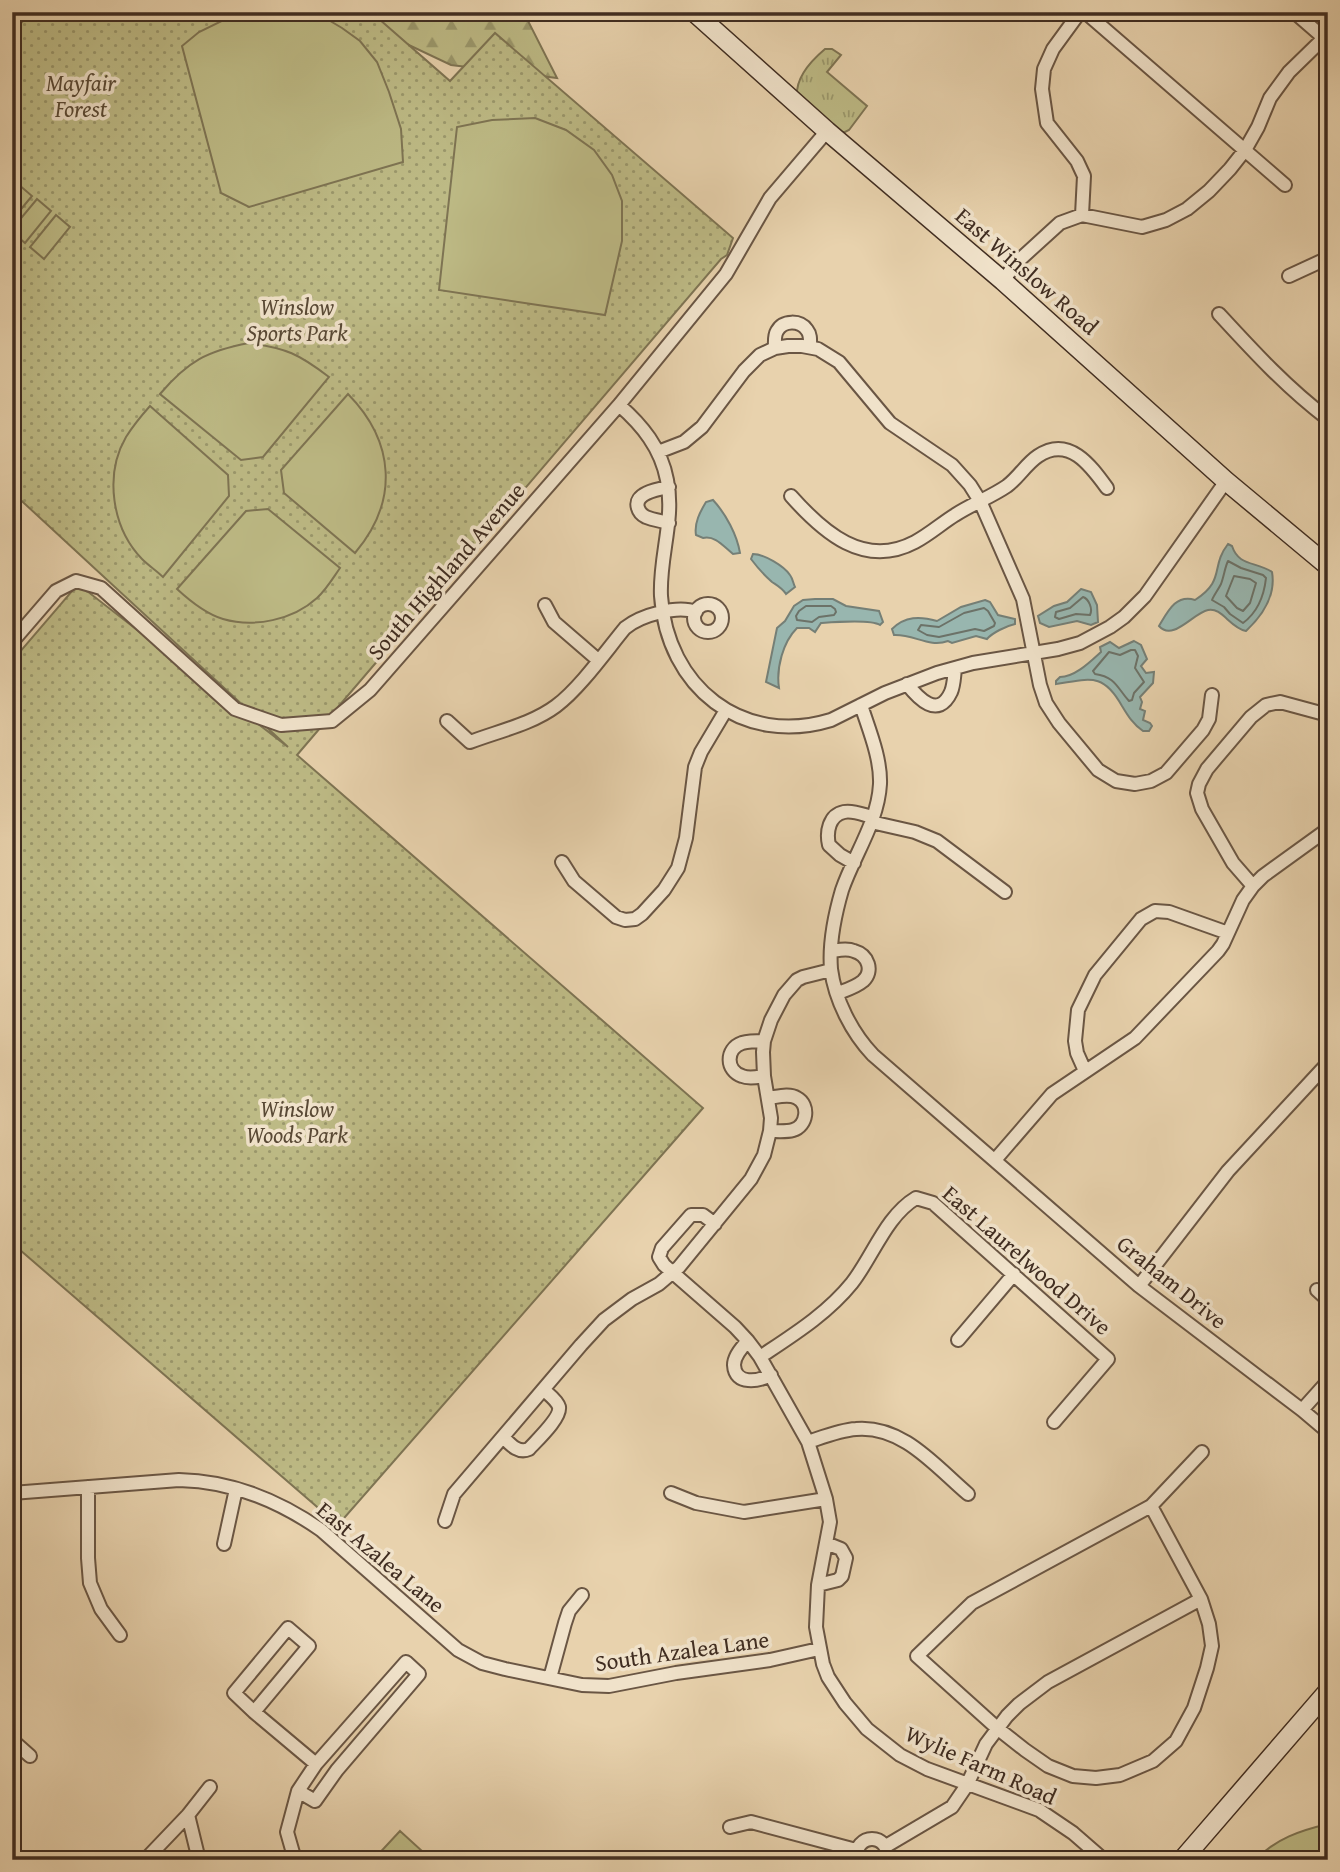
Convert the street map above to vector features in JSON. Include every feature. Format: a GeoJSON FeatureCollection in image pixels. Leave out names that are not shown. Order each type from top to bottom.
{"type":"FeatureCollection","features":[{"type":"Feature","properties":{"kind":"main road","name":"East Winslow Road"},"geometry":{"type":"LineString","coordinates":[[694,12],[827,131],[1003,281],[1226,481],[1328,566]]}},
{"type":"Feature","properties":{"kind":"main road"},"geometry":{"type":"LineString","coordinates":[[1182,1860],[1328,1691]]}},
{"type":"Feature","properties":{"kind":"street"},"geometry":{"type":"LineString","coordinates":[[1082,215],[1084,176],[1077,161],[1047,123],[1042,89],[1044,69],[1053,49],[1083,12],[1285,185]]}},
{"type":"Feature","properties":{"kind":"street"},"geometry":{"type":"LineString","coordinates":[[1003,281],[1016,263],[1060,223],[1082,215],[1142,227],[1166,220],[1187,209],[1209,191],[1245,150],[1270,98],[1289,72],[1326,36],[1294,12]]}},
{"type":"Feature","properties":{"kind":"street","name":"South Highland Avenue"},"geometry":{"type":"LineString","coordinates":[[12,642],[56,592],[76,581],[101,588],[235,709],[281,725],[332,721],[370,690],[619,405],[726,274],[770,198],[827,131]]}},
{"type":"Feature","properties":{"kind":"street"},"geometry":{"type":"LineString","coordinates":[[1289,276],[1328,258]]}},
{"type":"Feature","properties":{"kind":"street"},"geometry":{"type":"LineString","coordinates":[[1219,314],[1272,371],[1328,419]]}},
{"type":"Feature","properties":{"kind":"street"},"geometry":{"type":"LineString","coordinates":[[775,348],[778,329],[791,323],[806,329],[810,336],[810,348]]}},
{"type":"Feature","properties":{"kind":"street"},"geometry":{"type":"LineString","coordinates":[[658,452],[684,442],[702,427],[751,362],[761,355],[775,348],[788,346],[818,349],[839,362],[890,423],[952,465],[980,500],[1023,599],[1042,693],[1052,714],[1098,770],[1126,784],[1151,781],[1166,773],[1203,730],[1209,719],[1212,695]]}},
{"type":"Feature","properties":{"kind":"street"},"geometry":{"type":"LineString","coordinates":[[619,405],[649,434],[667,476],[670,497],[669,523],[661,592],[663,612],[673,649],[689,677],[713,701],[743,719],[772,727],[818,724],[907,684],[955,668],[1058,649],[1094,637],[1124,617],[1140,601],[1226,481]]}},
{"type":"Feature","properties":{"kind":"street"},"geometry":{"type":"LineString","coordinates":[[791,496],[807,514],[838,539],[856,548],[876,551],[901,548],[914,542],[957,513],[1005,487],[1043,454],[1058,450],[1074,453],[1081,457],[1107,488]]}},
{"type":"Feature","properties":{"kind":"street"},"geometry":{"type":"LineString","coordinates":[[668,486],[644,495],[637,508],[646,517],[669,523]]}},
{"type":"Feature","properties":{"kind":"street"},"geometry":{"type":"LineString","coordinates":[[545,605],[554,622],[598,660]]}},
{"type":"Feature","properties":{"kind":"street"},"geometry":{"type":"LineString","coordinates":[[447,721],[471,742],[529,720],[556,706],[571,692],[634,621],[663,612],[688,609],[696,612]]}},
{"type":"Feature","properties":{"kind":"street"},"geometry":{"type":"LineString","coordinates":[[907,684],[920,701],[938,704],[951,692],[955,668]]}},
{"type":"Feature","properties":{"kind":"street"},"geometry":{"type":"LineString","coordinates":[[1253,886],[1233,863],[1202,809],[1197,793],[1199,784],[1207,769],[1258,710],[1266,705],[1280,702],[1328,715]]}},
{"type":"Feature","properties":{"kind":"street","name":"Graham Drive"},"geometry":{"type":"LineString","coordinates":[[861,705],[879,769],[880,783],[872,819],[842,890],[833,929],[831,970],[852,1028],[873,1055],[1139,1286],[1303,1410],[1328,1432]]}},
{"type":"Feature","properties":{"kind":"street"},"geometry":{"type":"LineString","coordinates":[[562,862],[574,881],[616,917],[636,921],[664,890],[678,868],[687,838],[695,767],[726,710]]}},
{"type":"Feature","properties":{"kind":"street"},"geometry":{"type":"LineString","coordinates":[[855,863],[829,845],[828,829],[831,821],[847,812],[937,841],[1005,892]]}},
{"type":"Feature","properties":{"kind":"street"},"geometry":{"type":"LineString","coordinates":[[995,1160],[1052,1094],[1124,1048],[1218,951],[1243,900],[1263,876],[1328,829]]}},
{"type":"Feature","properties":{"kind":"street"},"geometry":{"type":"LineString","coordinates":[[1085,1071],[1075,1041],[1078,1010],[1095,975],[1141,919],[1155,911],[1169,912],[1228,933]]}},
{"type":"Feature","properties":{"kind":"street"},"geometry":{"type":"LineString","coordinates":[[832,951],[854,951],[863,956],[869,965],[869,971],[863,981],[838,993]]}},
{"type":"Feature","properties":{"kind":"street"},"geometry":{"type":"LineString","coordinates":[[445,1521],[454,1494],[581,1345],[604,1320],[672,1273],[743,1190],[764,1155],[770,1131],[771,1118],[763,1052],[764,1041],[777,1007],[792,986],[803,977],[831,970]]}},
{"type":"Feature","properties":{"kind":"street"},"geometry":{"type":"LineString","coordinates":[[764,1041],[743,1043],[734,1048],[729,1058],[731,1068],[740,1076],[764,1076]]}},
{"type":"Feature","properties":{"kind":"street"},"geometry":{"type":"LineString","coordinates":[[1139,1286],[1228,1171],[1328,1063]]}},
{"type":"Feature","properties":{"kind":"street"},"geometry":{"type":"LineString","coordinates":[[768,1098],[796,1097],[806,1113],[802,1124],[797,1128],[770,1131]]}},
{"type":"Feature","properties":{"kind":"street","name":"East Laurelwood Drive"},"geometry":{"type":"LineString","coordinates":[[760,1357],[808,1325],[835,1301],[861,1270],[890,1224],[904,1207],[916,1198],[933,1203],[1108,1359],[1054,1422]]}},
{"type":"Feature","properties":{"kind":"street"},"geometry":{"type":"LineString","coordinates":[[672,1273],[661,1261],[659,1252],[687,1218],[694,1214],[703,1215],[715,1224]]}},
{"type":"Feature","properties":{"kind":"street","name":"Wylie Farm Road"},"geometry":{"type":"LineString","coordinates":[[672,1273],[748,1341],[771,1375],[808,1442],[826,1499],[830,1522],[818,1585],[816,1627],[819,1649],[828,1677],[845,1703],[867,1729],[910,1761],[967,1785],[1039,1810],[1073,1833],[1104,1860]]}},
{"type":"Feature","properties":{"kind":"street"},"geometry":{"type":"LineString","coordinates":[[958,1340],[1014,1274]]}},
{"type":"Feature","properties":{"kind":"street"},"geometry":{"type":"LineString","coordinates":[[1317,1290],[1328,1300]]}},
{"type":"Feature","properties":{"kind":"street"},"geometry":{"type":"LineString","coordinates":[[748,1341],[735,1360],[736,1373],[741,1378],[754,1381],[771,1375]]}},
{"type":"Feature","properties":{"kind":"street"},"geometry":{"type":"LineString","coordinates":[[1303,1410],[1328,1381]]}},
{"type":"Feature","properties":{"kind":"street"},"geometry":{"type":"LineString","coordinates":[[503,1437],[514,1448],[525,1451],[557,1417],[559,1406],[544,1390]]}},
{"type":"Feature","properties":{"kind":"street"},"geometry":{"type":"LineString","coordinates":[[808,1442],[857,1429],[899,1437],[920,1451],[968,1494]]}},
{"type":"Feature","properties":{"kind":"street"},"geometry":{"type":"LineString","coordinates":[[1152,1506],[1201,1599],[1212,1646],[1207,1668],[1194,1708],[1176,1741],[1153,1761],[1120,1775],[1096,1778],[1073,1776],[1048,1766],[1025,1750],[917,1656],[972,1603],[1152,1506],[1202,1452]]}},
{"type":"Feature","properties":{"kind":"street","name":"East Azalea Lane"},"geometry":{"type":"LineString","coordinates":[[12,1493],[179,1480],[213,1482],[236,1489],[285,1507],[321,1530],[458,1650],[482,1663],[505,1670],[550,1678]]}},
{"type":"Feature","properties":{"kind":"street"},"geometry":{"type":"LineString","coordinates":[[88,1487],[90,1583],[101,1609],[120,1635]]}},
{"type":"Feature","properties":{"kind":"street"},"geometry":{"type":"LineString","coordinates":[[224,1544],[236,1489]]}},
{"type":"Feature","properties":{"kind":"street"},"geometry":{"type":"LineString","coordinates":[[671,1493],[696,1503],[744,1512],[826,1499]]}},
{"type":"Feature","properties":{"kind":"street"},"geometry":{"type":"LineString","coordinates":[[818,1585],[838,1580],[844,1567],[845,1553],[826,1543]]}},
{"type":"Feature","properties":{"kind":"street"},"geometry":{"type":"LineString","coordinates":[[550,1678],[569,1611],[582,1595]]}},
{"type":"Feature","properties":{"kind":"street"},"geometry":{"type":"LineString","coordinates":[[886,1846],[952,1807],[967,1785],[986,1744],[1019,1704],[1048,1682],[1201,1599]]}},
{"type":"Feature","properties":{"kind":"street"},"geometry":{"type":"LineString","coordinates":[[254,1712],[309,1646],[288,1628],[234,1693],[254,1712],[316,1765]]}},
{"type":"Feature","properties":{"kind":"street","name":"South Azalea Lane"},"geometry":{"type":"LineString","coordinates":[[550,1678],[582,1685],[609,1686],[770,1660],[819,1649]]}},
{"type":"Feature","properties":{"kind":"street"},"geometry":{"type":"LineString","coordinates":[[295,1860],[287,1832],[298,1791],[316,1765],[406,1662],[419,1674],[337,1770],[315,1801],[298,1791]]}},
{"type":"Feature","properties":{"kind":"street"},"geometry":{"type":"LineString","coordinates":[[12,1740],[30,1756]]}},
{"type":"Feature","properties":{"kind":"street"},"geometry":{"type":"LineString","coordinates":[[147,1860],[210,1787]]}},
{"type":"Feature","properties":{"kind":"street"},"geometry":{"type":"LineString","coordinates":[[188,1815],[199,1860]]}},
{"type":"Feature","properties":{"kind":"street"},"geometry":{"type":"LineString","coordinates":[[730,1827],[751,1822],[856,1855],[859,1846],[867,1840],[877,1840],[886,1846],[888,1860]]}},
{"type":"Feature","properties":{"kind":"green space"},"geometry":{"type":"Polygon","coordinates":[[[31,12],[371,12],[450,81],[495,33],[733,238],[727,255],[297,755],[703,1108],[338,1525],[12,1243],[12,661],[78,584],[288,747],[12,492],[12,33],[31,12]]]}},
{"type":"Feature","properties":{"kind":"green space"},"geometry":{"type":"Polygon","coordinates":[[[240,12],[315,12],[360,41],[377,62],[389,92],[401,129],[403,162],[249,207],[221,193],[182,46],[199,32],[240,12]]]}},
{"type":"Feature","properties":{"kind":"green space"},"geometry":{"type":"Polygon","coordinates":[[[339,12],[529,12],[527,19],[557,78],[451,65],[339,12]]]}},
{"type":"Feature","properties":{"kind":"green space"},"geometry":{"type":"Polygon","coordinates":[[[825,49],[832,49],[841,55],[827,72],[867,106],[845,132],[839,132],[797,95],[802,75],[825,49]]]}},
{"type":"Feature","properties":{"kind":"green space"},"geometry":{"type":"Polygon","coordinates":[[[535,118],[566,130],[594,150],[612,175],[622,201],[622,241],[605,315],[439,290],[457,127],[492,120],[535,118]]]}},
{"type":"Feature","properties":{"kind":"green space"},"geometry":{"type":"Polygon","coordinates":[[[18,184],[32,196],[12,220],[12,190],[18,184]]]}},
{"type":"Feature","properties":{"kind":"green space"},"geometry":{"type":"Polygon","coordinates":[[[37,199],[51,211],[25,243],[12,229],[37,199]]]}},
{"type":"Feature","properties":{"kind":"green space"},"geometry":{"type":"Polygon","coordinates":[[[56,215],[70,227],[44,259],[30,247],[56,215]]]}},
{"type":"Feature","properties":{"kind":"green space"},"geometry":{"type":"Polygon","coordinates":[[[249,343],[292,353],[329,377],[263,457],[241,460],[160,394],[180,373],[199,359],[249,343]]]}},
{"type":"Feature","properties":{"kind":"green space"},"geometry":{"type":"Polygon","coordinates":[[[348,394],[364,412],[375,432],[386,472],[385,492],[379,513],[355,553],[284,493],[281,470],[348,394]]]}},
{"type":"Feature","properties":{"kind":"green space"},"geometry":{"type":"Polygon","coordinates":[[[150,406],[228,475],[229,496],[163,577],[142,559],[132,546],[118,517],[114,501],[113,484],[119,452],[126,437],[150,406]]]}},
{"type":"Feature","properties":{"kind":"green space"},"geometry":{"type":"Polygon","coordinates":[[[268,509],[340,568],[317,598],[285,617],[247,623],[210,614],[177,589],[246,511],[268,509]]]}},
{"type":"Feature","properties":{"kind":"green space"},"geometry":{"type":"Polygon","coordinates":[[[1328,1824],[1328,1860],[1256,1860],[1271,1846],[1289,1836],[1328,1824]]]}},
{"type":"Feature","properties":{"kind":"green space"},"geometry":{"type":"Polygon","coordinates":[[[400,1831],[422,1851],[414,1860],[373,1860],[400,1831]]]}},
{"type":"Feature","properties":{"kind":"water"},"geometry":{"type":"Polygon","coordinates":[[[713,500],[730,525],[740,553],[733,554],[715,540],[696,535],[700,514],[706,502],[713,500]]]}},
{"type":"Feature","properties":{"kind":"water"},"geometry":{"type":"Polygon","coordinates":[[[1228,544],[1244,561],[1272,572],[1270,597],[1257,619],[1246,631],[1218,612],[1208,610],[1177,629],[1170,631],[1159,626],[1178,602],[1183,599],[1195,600],[1211,586],[1228,544]]]}},
{"type":"Feature","properties":{"kind":"water"},"geometry":{"type":"Polygon","coordinates":[[[753,554],[768,558],[783,568],[791,576],[795,587],[786,594],[751,559],[753,554]]]}},
{"type":"Feature","properties":{"kind":"water"},"geometry":{"type":"Polygon","coordinates":[[[1081,589],[1091,592],[1097,605],[1098,622],[1091,625],[1077,621],[1049,627],[1040,623],[1038,616],[1067,602],[1081,589]]]}},
{"type":"Feature","properties":{"kind":"water"},"geometry":{"type":"Polygon","coordinates":[[[833,599],[846,606],[879,611],[883,622],[880,625],[861,621],[821,623],[815,632],[809,628],[797,628],[788,640],[782,656],[779,688],[766,682],[777,628],[794,606],[803,600],[833,599]]]}},
{"type":"Feature","properties":{"kind":"water"},"geometry":{"type":"Polygon","coordinates":[[[985,600],[990,602],[998,615],[1015,619],[1015,624],[987,639],[976,636],[952,643],[934,643],[894,635],[892,629],[907,619],[925,618],[937,621],[961,607],[985,600]]]}},
{"type":"Feature","properties":{"kind":"water"},"geometry":{"type":"Polygon","coordinates":[[[1134,641],[1141,645],[1147,659],[1141,666],[1146,673],[1154,672],[1153,683],[1140,697],[1140,709],[1145,711],[1143,720],[1152,726],[1149,731],[1143,731],[1136,726],[1115,695],[1102,683],[1087,680],[1056,684],[1060,677],[1077,672],[1087,664],[1101,652],[1100,647],[1110,642],[1119,648],[1134,641]]]}},
{"type":"Feature","properties":{"kind":"park label","name":"Mayfair Forest"},"geometry":{"type":"Point","coordinates":[81,96]}},
{"type":"Feature","properties":{"kind":"park label","name":"Winslow Sports Park"},"geometry":{"type":"Point","coordinates":[297,320]}},
{"type":"Feature","properties":{"kind":"park label","name":"Winslow Woods Park"},"geometry":{"type":"Point","coordinates":[297,1122]}}]}
